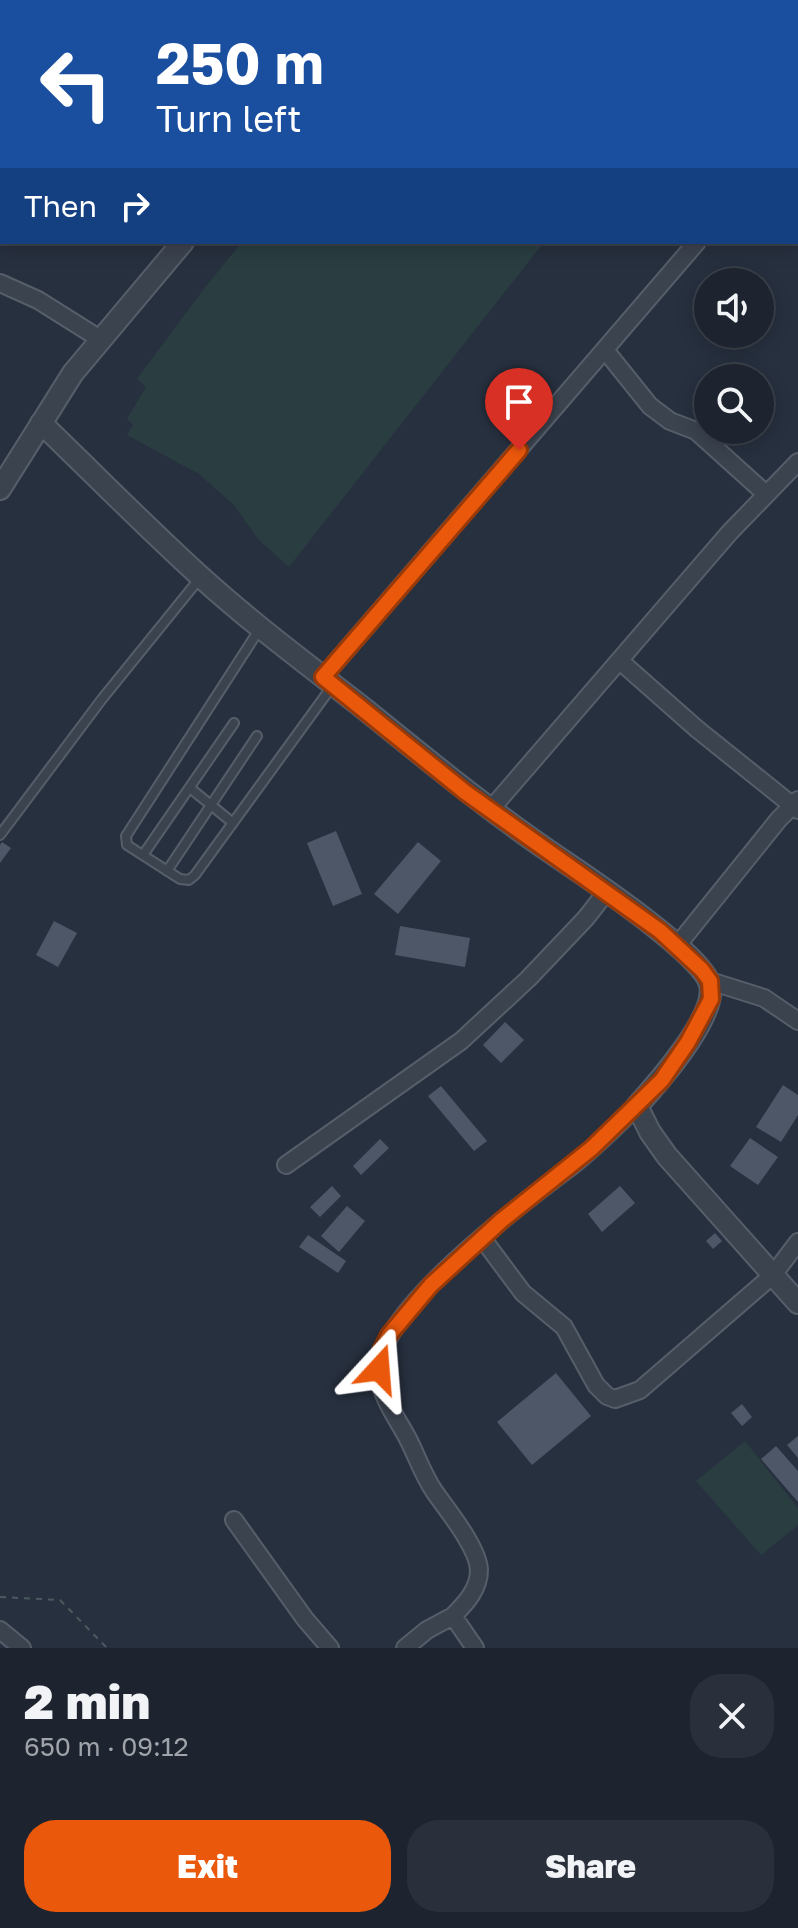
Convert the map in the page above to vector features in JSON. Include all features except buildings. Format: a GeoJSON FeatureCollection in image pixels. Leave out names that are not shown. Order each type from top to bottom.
{"type":"FeatureCollection","features":[{"type":"Feature","properties":{"kind":"street"},"geometry":{"type":"LineString","coordinates":[[0,489],[73,373],[181,244]]}},
{"type":"Feature","properties":{"kind":"street"},"geometry":{"type":"LineString","coordinates":[[328,681],[695,244]]}},
{"type":"Feature","properties":{"kind":"street"},"geometry":{"type":"LineString","coordinates":[[0,283],[38,300],[100,339]]}},
{"type":"Feature","properties":{"kind":"street"},"geometry":{"type":"LineString","coordinates":[[605,350],[650,406],[670,421],[696,431],[766,494]]}},
{"type":"Feature","properties":{"kind":"street"},"geometry":{"type":"LineString","coordinates":[[41,423],[201,577],[260,629],[491,809],[660,931],[710,981],[764,998],[798,1021]]}},
{"type":"Feature","properties":{"kind":"street"},"geometry":{"type":"LineString","coordinates":[[491,809],[730,532],[798,462]]}},
{"type":"Feature","properties":{"kind":"street"},"geometry":{"type":"LineString","coordinates":[[620,661],[697,729],[796,805],[676,947]]}},
{"type":"Feature","properties":{"kind":"street"},"geometry":{"type":"LineString","coordinates":[[286,1165],[461,1041],[528,979],[586,918],[607,891]]}},
{"type":"Feature","properties":{"kind":"street"},"geometry":{"type":"LineString","coordinates":[[405,1648],[427,1630],[453,1616],[469,1600],[479,1568],[472,1548],[418,1465],[383,1394],[379,1369],[381,1351],[399,1320],[431,1285],[534,1193],[565,1171],[662,1080],[688,1042],[711,999],[710,981]]}},
{"type":"Feature","properties":{"kind":"street"},"geometry":{"type":"LineString","coordinates":[[637,1106],[667,1156],[798,1303]]}},
{"type":"Feature","properties":{"kind":"street"},"geometry":{"type":"LineString","coordinates":[[482,1238],[523,1293],[564,1327],[596,1385],[615,1399],[640,1390],[773,1275],[798,1242]]}},
{"type":"Feature","properties":{"kind":"street"},"geometry":{"type":"LineString","coordinates":[[234,1520],[305,1619],[330,1648]]}},
{"type":"Feature","properties":{"kind":"street"},"geometry":{"type":"LineString","coordinates":[[453,1616],[475,1648]]}},
{"type":"Feature","properties":{"kind":"street"},"geometry":{"type":"LineString","coordinates":[[0,1630],[22,1648]]}},
{"type":"Feature","properties":{"kind":"lane"},"geometry":{"type":"LineString","coordinates":[[0,835],[102,699],[201,577]]}},
{"type":"Feature","properties":{"kind":"lane"},"geometry":{"type":"LineString","coordinates":[[260,629],[126,836],[127,845],[180,879],[189,880],[233,823],[328,681]]}},
{"type":"Feature","properties":{"kind":"lane"},"geometry":{"type":"LineString","coordinates":[[143,855],[234,723]]}},
{"type":"Feature","properties":{"kind":"lane"},"geometry":{"type":"LineString","coordinates":[[167,871],[257,736]]}},
{"type":"Feature","properties":{"kind":"lane"},"geometry":{"type":"LineString","coordinates":[[190,788],[233,823]]}},
{"type":"Feature","properties":{"kind":"path"},"geometry":{"type":"LineString","coordinates":[[0,1597],[60,1600],[107,1648]]}},
{"type":"Feature","properties":{"kind":"green space"},"geometry":{"type":"Polygon","coordinates":[[[240,244],[542,244],[289,567],[258,539],[234,505],[199,474],[127,435],[133,425],[127,419],[146,387],[137,379],[240,244]]]}},
{"type":"Feature","properties":{"kind":"green space"},"geometry":{"type":"Polygon","coordinates":[[[745,1441],[798,1508],[798,1525],[761,1555],[696,1481],[745,1441]]]}},
{"type":"Feature","properties":{"kind":"route"},"geometry":{"type":"LineString","coordinates":[[379,1369],[381,1351],[399,1320],[431,1285],[502,1220],[565,1171],[637,1106],[662,1080],[688,1042],[711,999],[710,981],[702,970],[660,931],[465,792],[323,677],[519,450]]}}]}
